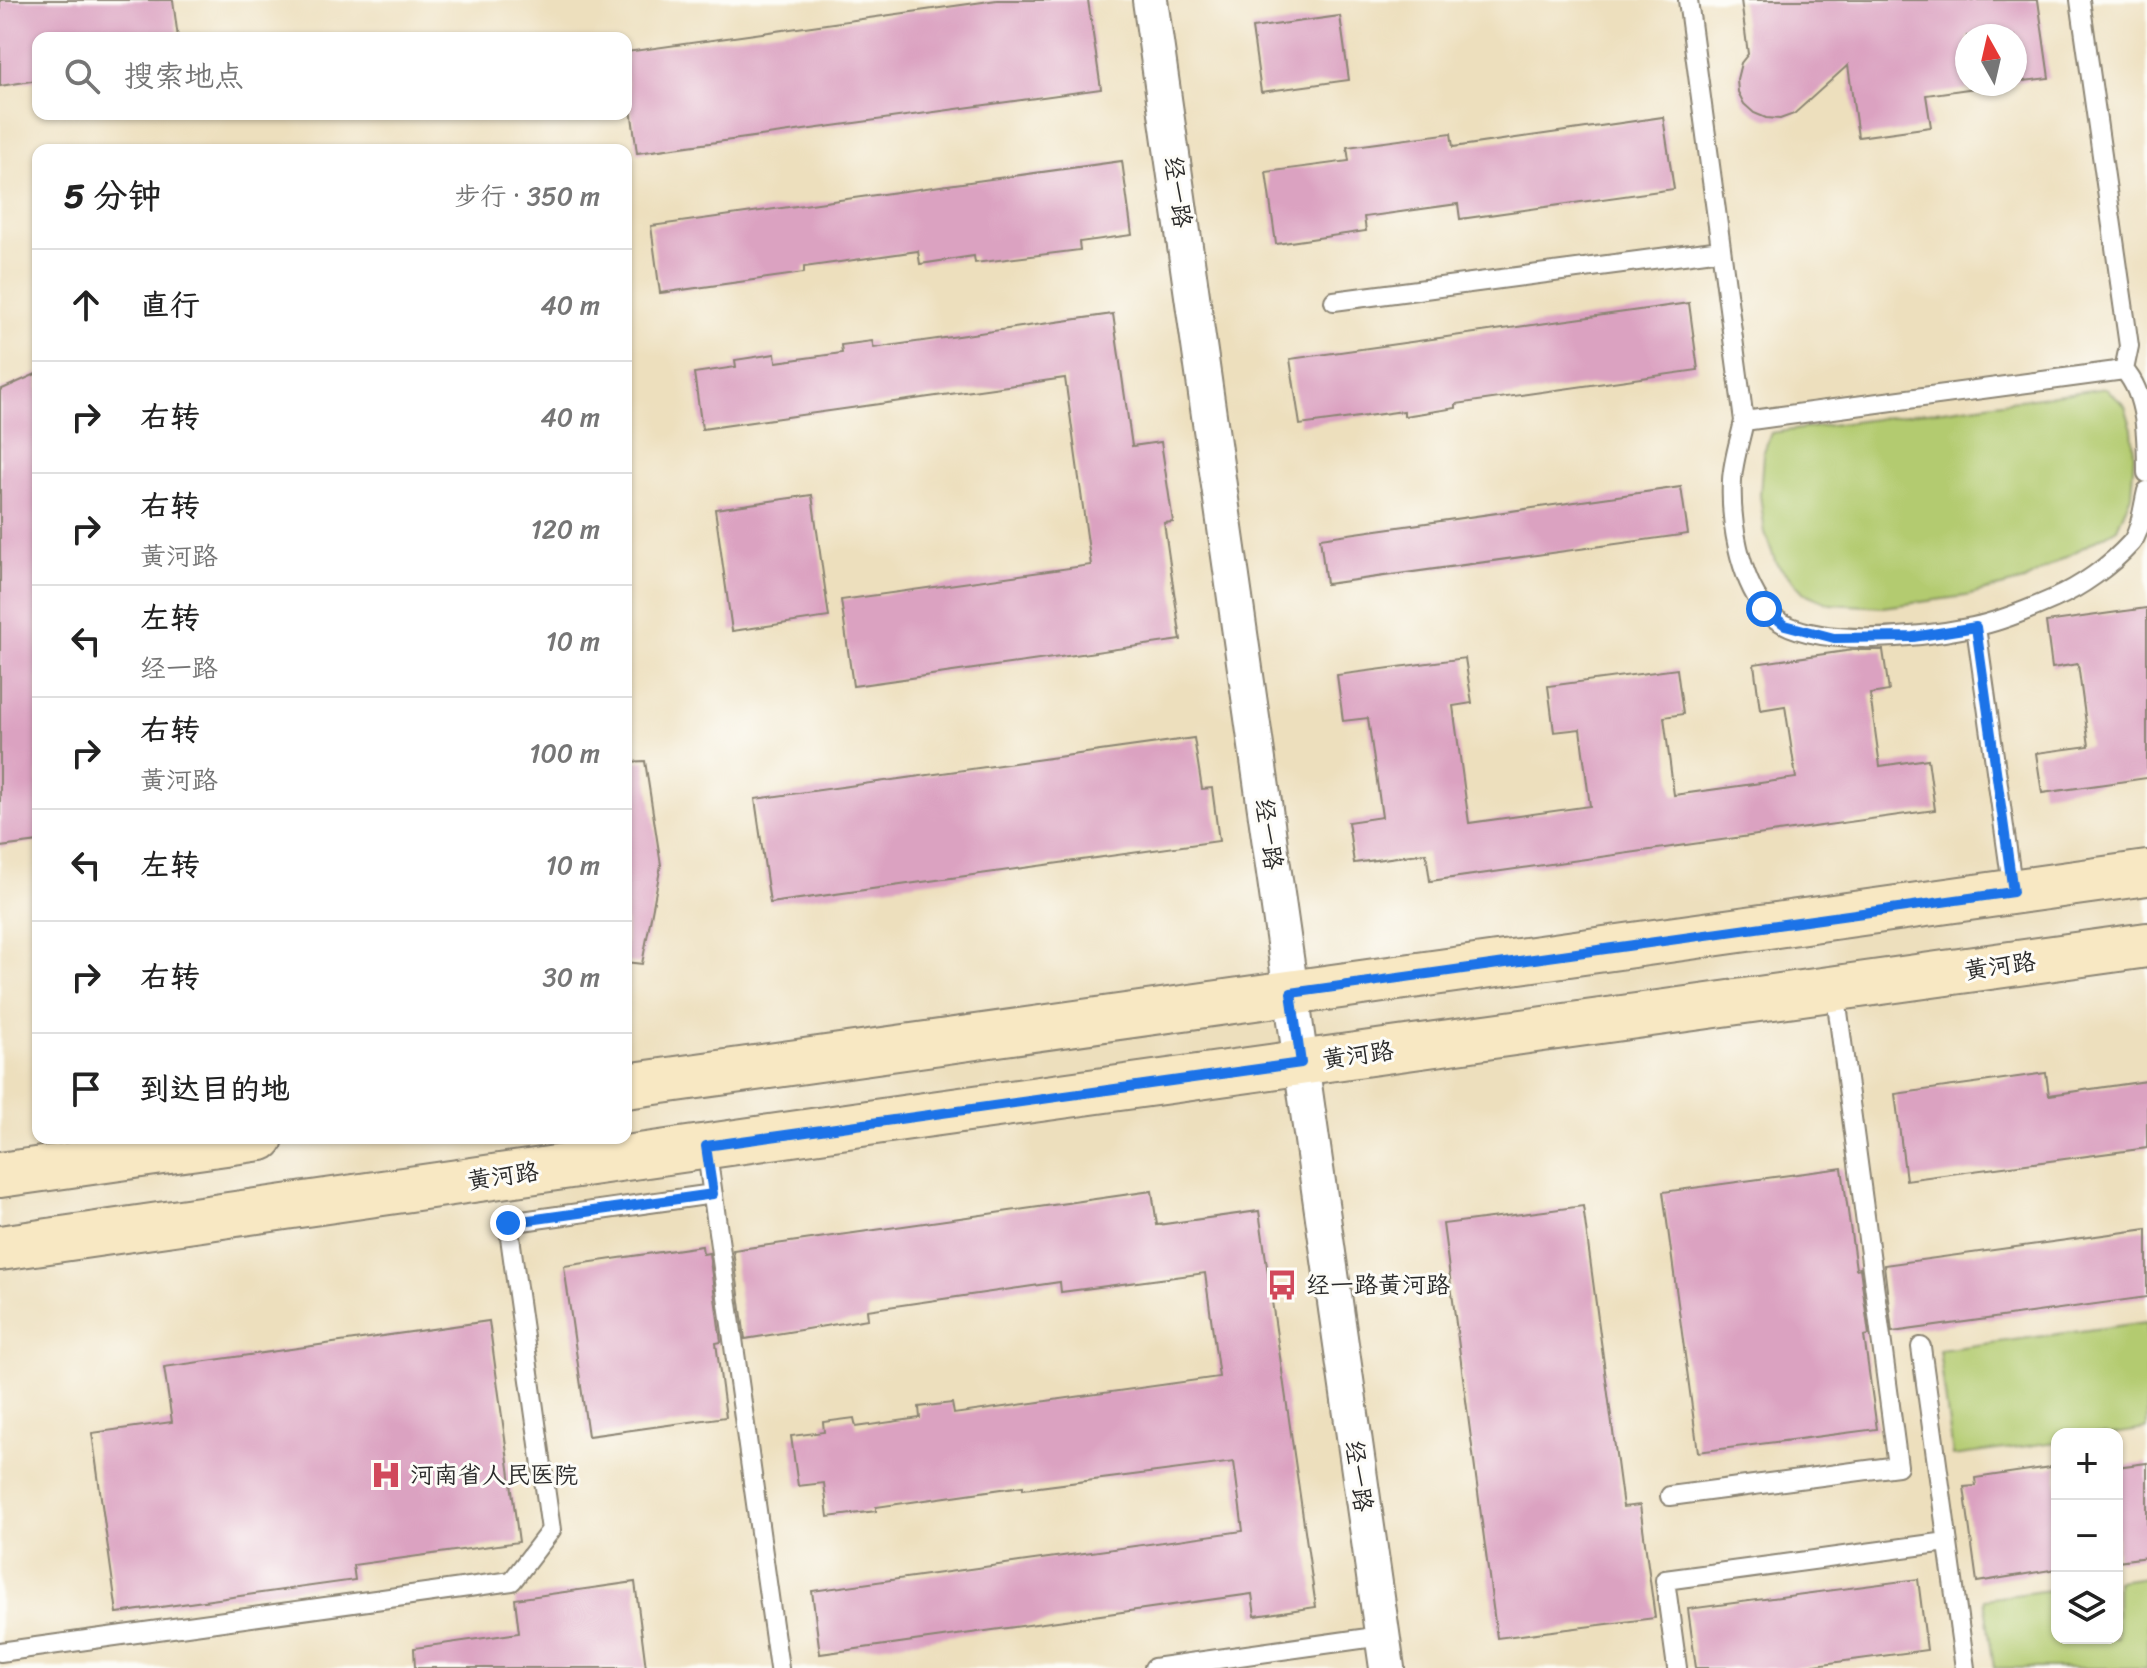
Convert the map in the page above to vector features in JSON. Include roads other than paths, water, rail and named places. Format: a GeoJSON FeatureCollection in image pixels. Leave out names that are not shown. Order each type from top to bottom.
{"type":"FeatureCollection","features":[{"type":"Feature","properties":{"kind":"main road"},"geometry":{"type":"LineString","coordinates":[[632,1085],[2147,873]]}},
{"type":"Feature","properties":{"kind":"main road","name":"黄河路"},"geometry":{"type":"LineString","coordinates":[[0,1248],[2147,945]]}},
{"type":"Feature","properties":{"kind":"main road"},"geometry":{"type":"LineString","coordinates":[[0,1175],[219,1144]]}},
{"type":"Feature","properties":{"kind":"street","name":"经一路"},"geometry":{"type":"LineString","coordinates":[[1150,0],[1384,1652]]}},
{"type":"Feature","properties":{"kind":"lane"},"geometry":{"type":"LineString","coordinates":[[1688,0],[1744,421],[1732,479],[1735,527],[1747,578],[1764,609],[1785,625],[1834,638],[1913,637],[1976,627],[2055,598],[2140,542],[2147,491]]}},
{"type":"Feature","properties":{"kind":"lane"},"geometry":{"type":"LineString","coordinates":[[2080,0],[2129,346],[2124,370]]}},
{"type":"Feature","properties":{"kind":"lane"},"geometry":{"type":"LineString","coordinates":[[1334,301],[1721,250]]}},
{"type":"Feature","properties":{"kind":"lane"},"geometry":{"type":"LineString","coordinates":[[1744,421],[2124,370],[2132,377],[2144,403],[2147,473]]}},
{"type":"Feature","properties":{"kind":"lane"},"geometry":{"type":"LineString","coordinates":[[1976,627],[2013,892]]}},
{"type":"Feature","properties":{"kind":"lane"},"geometry":{"type":"LineString","coordinates":[[1670,1496],[1898,1466],[1835,989]]}},
{"type":"Feature","properties":{"kind":"lane"},"geometry":{"type":"LineString","coordinates":[[706,1146],[779,1668]]}},
{"type":"Feature","properties":{"kind":"lane"},"geometry":{"type":"LineString","coordinates":[[0,1652],[512,1581],[551,1530],[508,1223],[713,1194]]}},
{"type":"Feature","properties":{"kind":"lane"},"geometry":{"type":"LineString","coordinates":[[1921,1347],[1965,1668]]}},
{"type":"Feature","properties":{"kind":"lane"},"geometry":{"type":"LineString","coordinates":[[1677,1668],[1665,1580],[1947,1542]]}},
{"type":"Feature","properties":{"kind":"lane"},"geometry":{"type":"LineString","coordinates":[[1154,1668],[1384,1652]]}},
{"type":"Feature","properties":{"kind":"place","name":"经一路黄河路"},"geometry":{"type":"Point","coordinates":[1282,1285]}},
{"type":"Feature","properties":{"kind":"place","name":"河南省人民医院"},"geometry":{"type":"Point","coordinates":[386,1475]}}]}
